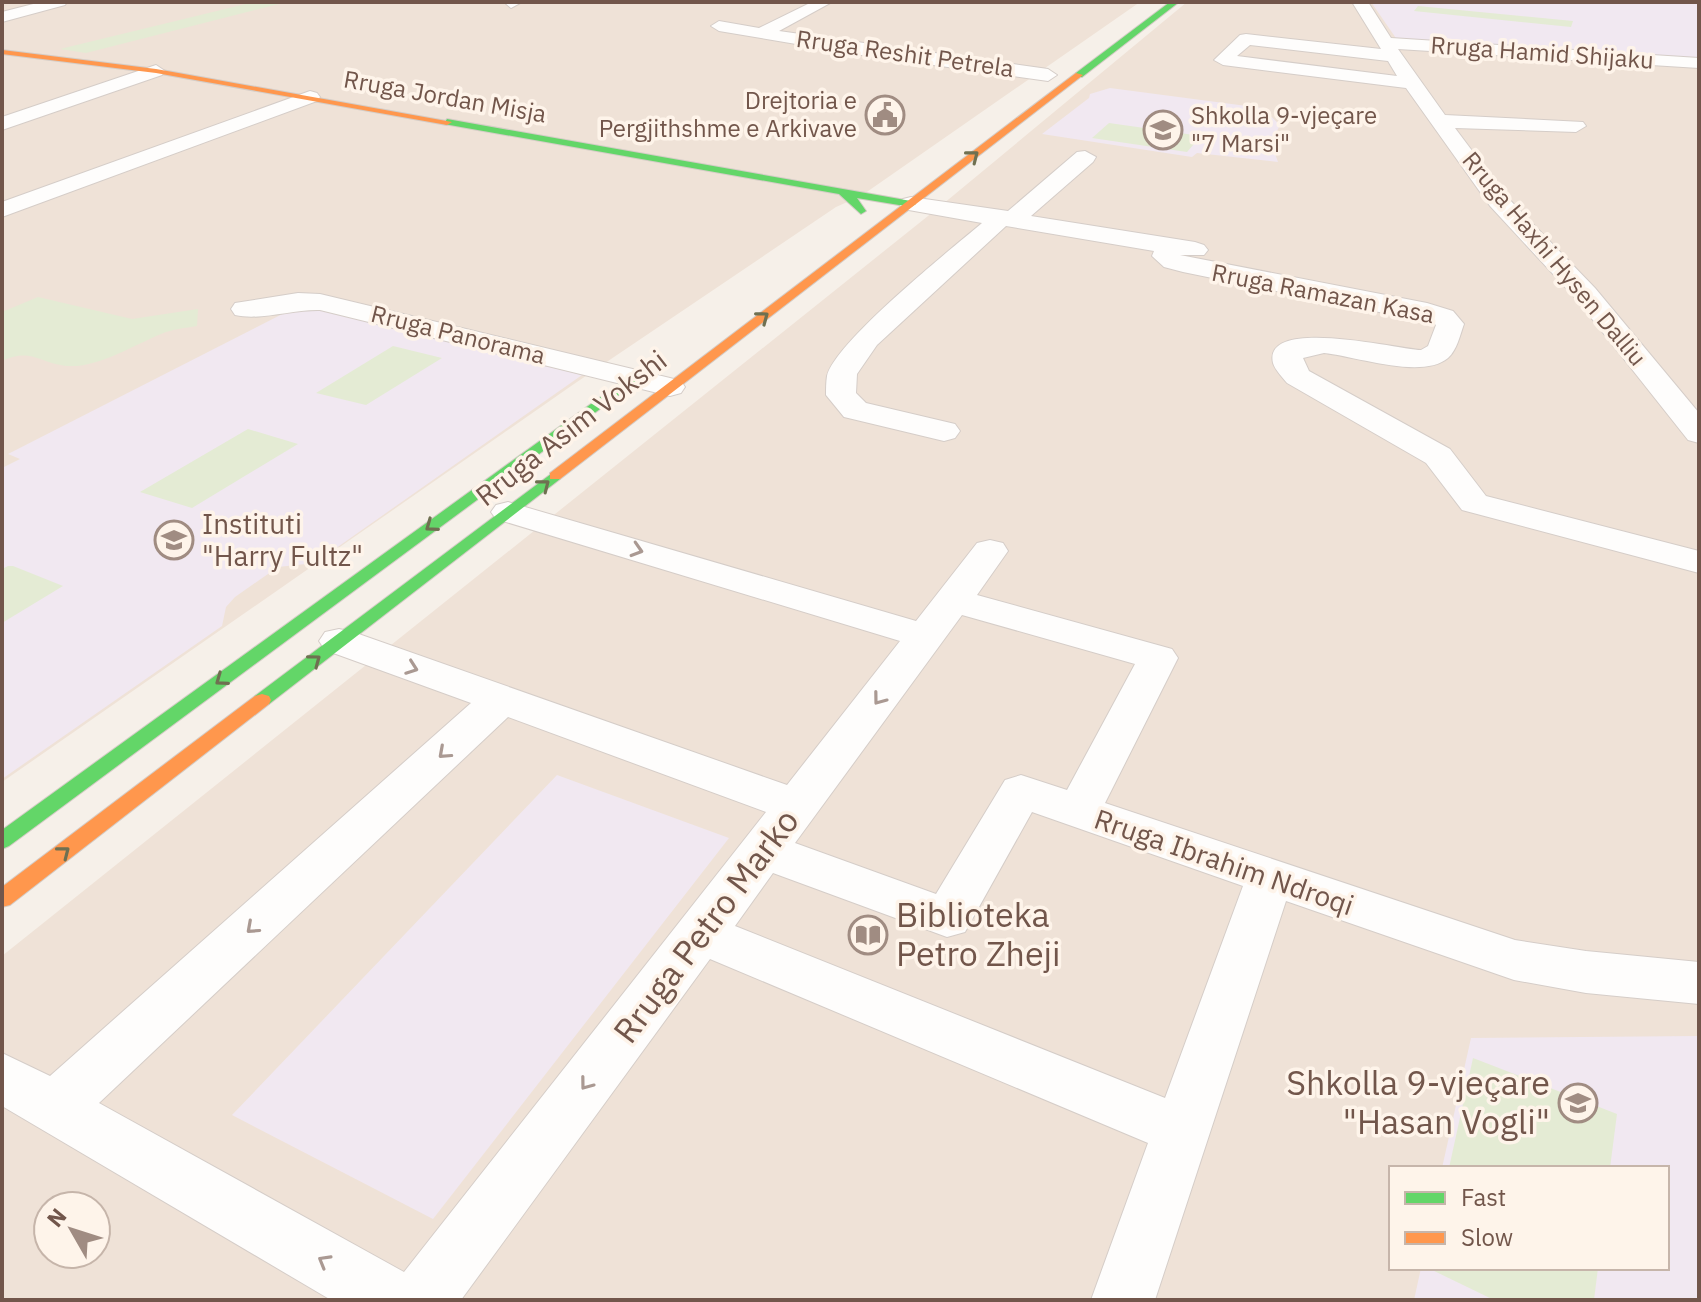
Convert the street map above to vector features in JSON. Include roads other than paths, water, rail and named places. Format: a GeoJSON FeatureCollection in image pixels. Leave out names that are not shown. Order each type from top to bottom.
{"type":"FeatureCollection","features":[{"type":"Feature","properties":{"kind":"main road"},"geometry":{"type":"LineString","coordinates":[[1024,92],[1150,2]]}},
{"type":"Feature","properties":{"kind":"main road","name":"Rruga Asim Vokshi"},"geometry":{"type":"LineString","coordinates":[[2,899],[670,387],[906,192],[1175,2]]}},
{"type":"Feature","properties":{"kind":"main road","name":"Rruga Jordan Misja"},"geometry":{"type":"LineString","coordinates":[[2,52],[156,71],[878,199],[906,192]]}},
{"type":"Feature","properties":{"kind":"main road"},"geometry":{"type":"LineString","coordinates":[[843,193],[855,201],[855,215],[878,199]]}},
{"type":"Feature","properties":{"kind":"main road","name":"Rruga Asim Vokshi"},"geometry":{"type":"LineString","coordinates":[[2,841],[663,355]]}},
{"type":"Feature","properties":{"kind":"street"},"geometry":{"type":"LineString","coordinates":[[2,17],[59,2]]}},
{"type":"Feature","properties":{"kind":"street","name":"Rruga Reshit Petrela"},"geometry":{"type":"LineString","coordinates":[[762,33],[824,2]]}},
{"type":"Feature","properties":{"kind":"street","name":"Rruga Haxhi Hysen Dalliu"},"geometry":{"type":"LineString","coordinates":[[1360,2],[1389,50],[1498,201],[1586,294],[1699,433]]}},
{"type":"Feature","properties":{"kind":"street","name":"Rruga Reshit Petrela"},"geometry":{"type":"LineString","coordinates":[[719,26],[1048,75]]}},
{"type":"Feature","properties":{"kind":"street"},"geometry":{"type":"LineString","coordinates":[[1389,50],[1246,39],[1223,60],[1412,83]]}},
{"type":"Feature","properties":{"kind":"street","name":"Rruga Hamid Shijaku"},"geometry":{"type":"LineString","coordinates":[[1389,50],[1699,63]]}},
{"type":"Feature","properties":{"kind":"street"},"geometry":{"type":"LineString","coordinates":[[2,124],[156,71]]}},
{"type":"Feature","properties":{"kind":"street"},"geometry":{"type":"LineString","coordinates":[[2,210],[310,97]]}},
{"type":"Feature","properties":{"kind":"street"},"geometry":{"type":"LineString","coordinates":[[1440,121],[1576,126]]}},
{"type":"Feature","properties":{"kind":"street"},"geometry":{"type":"LineString","coordinates":[[944,431],[855,410],[841,395],[842,374],[867,339],[1008,218],[1085,157]]}},
{"type":"Feature","properties":{"kind":"street","name":"Rruga Ramazan Kasa"},"geometry":{"type":"LineString","coordinates":[[906,192],[1008,218],[1168,246],[1278,259]]}},
{"type":"Feature","properties":{"kind":"street","name":"Rruga Ramazan Kasa"},"geometry":{"type":"LineString","coordinates":[[1168,246],[1165,256],[1173,262],[1192,267],[1427,311],[1443,317],[1450,324],[1440,350],[1430,357],[1412,358],[1318,343],[1293,349],[1288,354],[1288,364],[1298,377],[1438,456],[1474,503],[1699,562]]}},
{"type":"Feature","properties":{"kind":"street","name":"Rruga Panorama"},"geometry":{"type":"LineString","coordinates":[[245,309],[298,301],[320,302],[670,387]]}},
{"type":"Feature","properties":{"kind":"street","name":"Rruga Ibrahim Ndroqi"},"geometry":{"type":"LineString","coordinates":[[508,512],[939,618],[1158,658],[1078,811],[1514,960],[1586,972],[1699,983]]}},
{"type":"Feature","properties":{"kind":"street","name":"Rruga Petro Marko"},"geometry":{"type":"LineString","coordinates":[[422,1300],[990,551]]}},
{"type":"Feature","properties":{"kind":"street"},"geometry":{"type":"LineString","coordinates":[[339,641],[797,806]]}},
{"type":"Feature","properties":{"kind":"street"},"geometry":{"type":"LineString","coordinates":[[55,1107],[501,700]]}},
{"type":"Feature","properties":{"kind":"street"},"geometry":{"type":"LineString","coordinates":[[763,850],[947,918],[1021,791],[1078,811]]}},
{"type":"Feature","properties":{"kind":"street"},"geometry":{"type":"LineString","coordinates":[[1123,1300],[1270,877]]}},
{"type":"Feature","properties":{"kind":"street"},"geometry":{"type":"LineString","coordinates":[[700,933],[1180,1130]]}},
{"type":"Feature","properties":{"kind":"street"},"geometry":{"type":"LineString","coordinates":[[2,1077],[392,1300]]}},
{"type":"Feature","properties":{"kind":"place","name":"Drejtoria e Pergjithshme e Arkivave"},"geometry":{"type":"Point","coordinates":[885,115]}},
{"type":"Feature","properties":{"kind":"place","name":"Shkolla 9-vjeçare \"7 Marsi\""},"geometry":{"type":"Point","coordinates":[1163,130]}},
{"type":"Feature","properties":{"kind":"place","name":"Instituti \"Harry Fultz\""},"geometry":{"type":"Point","coordinates":[174,540]}},
{"type":"Feature","properties":{"kind":"place","name":"Biblioteka Petro Zheji"},"geometry":{"type":"Point","coordinates":[868,935]}},
{"type":"Feature","properties":{"kind":"place","name":"Shkolla 9-vjeçare \"Hasan Vogli\""},"geometry":{"type":"Point","coordinates":[1578,1103]}}]}
